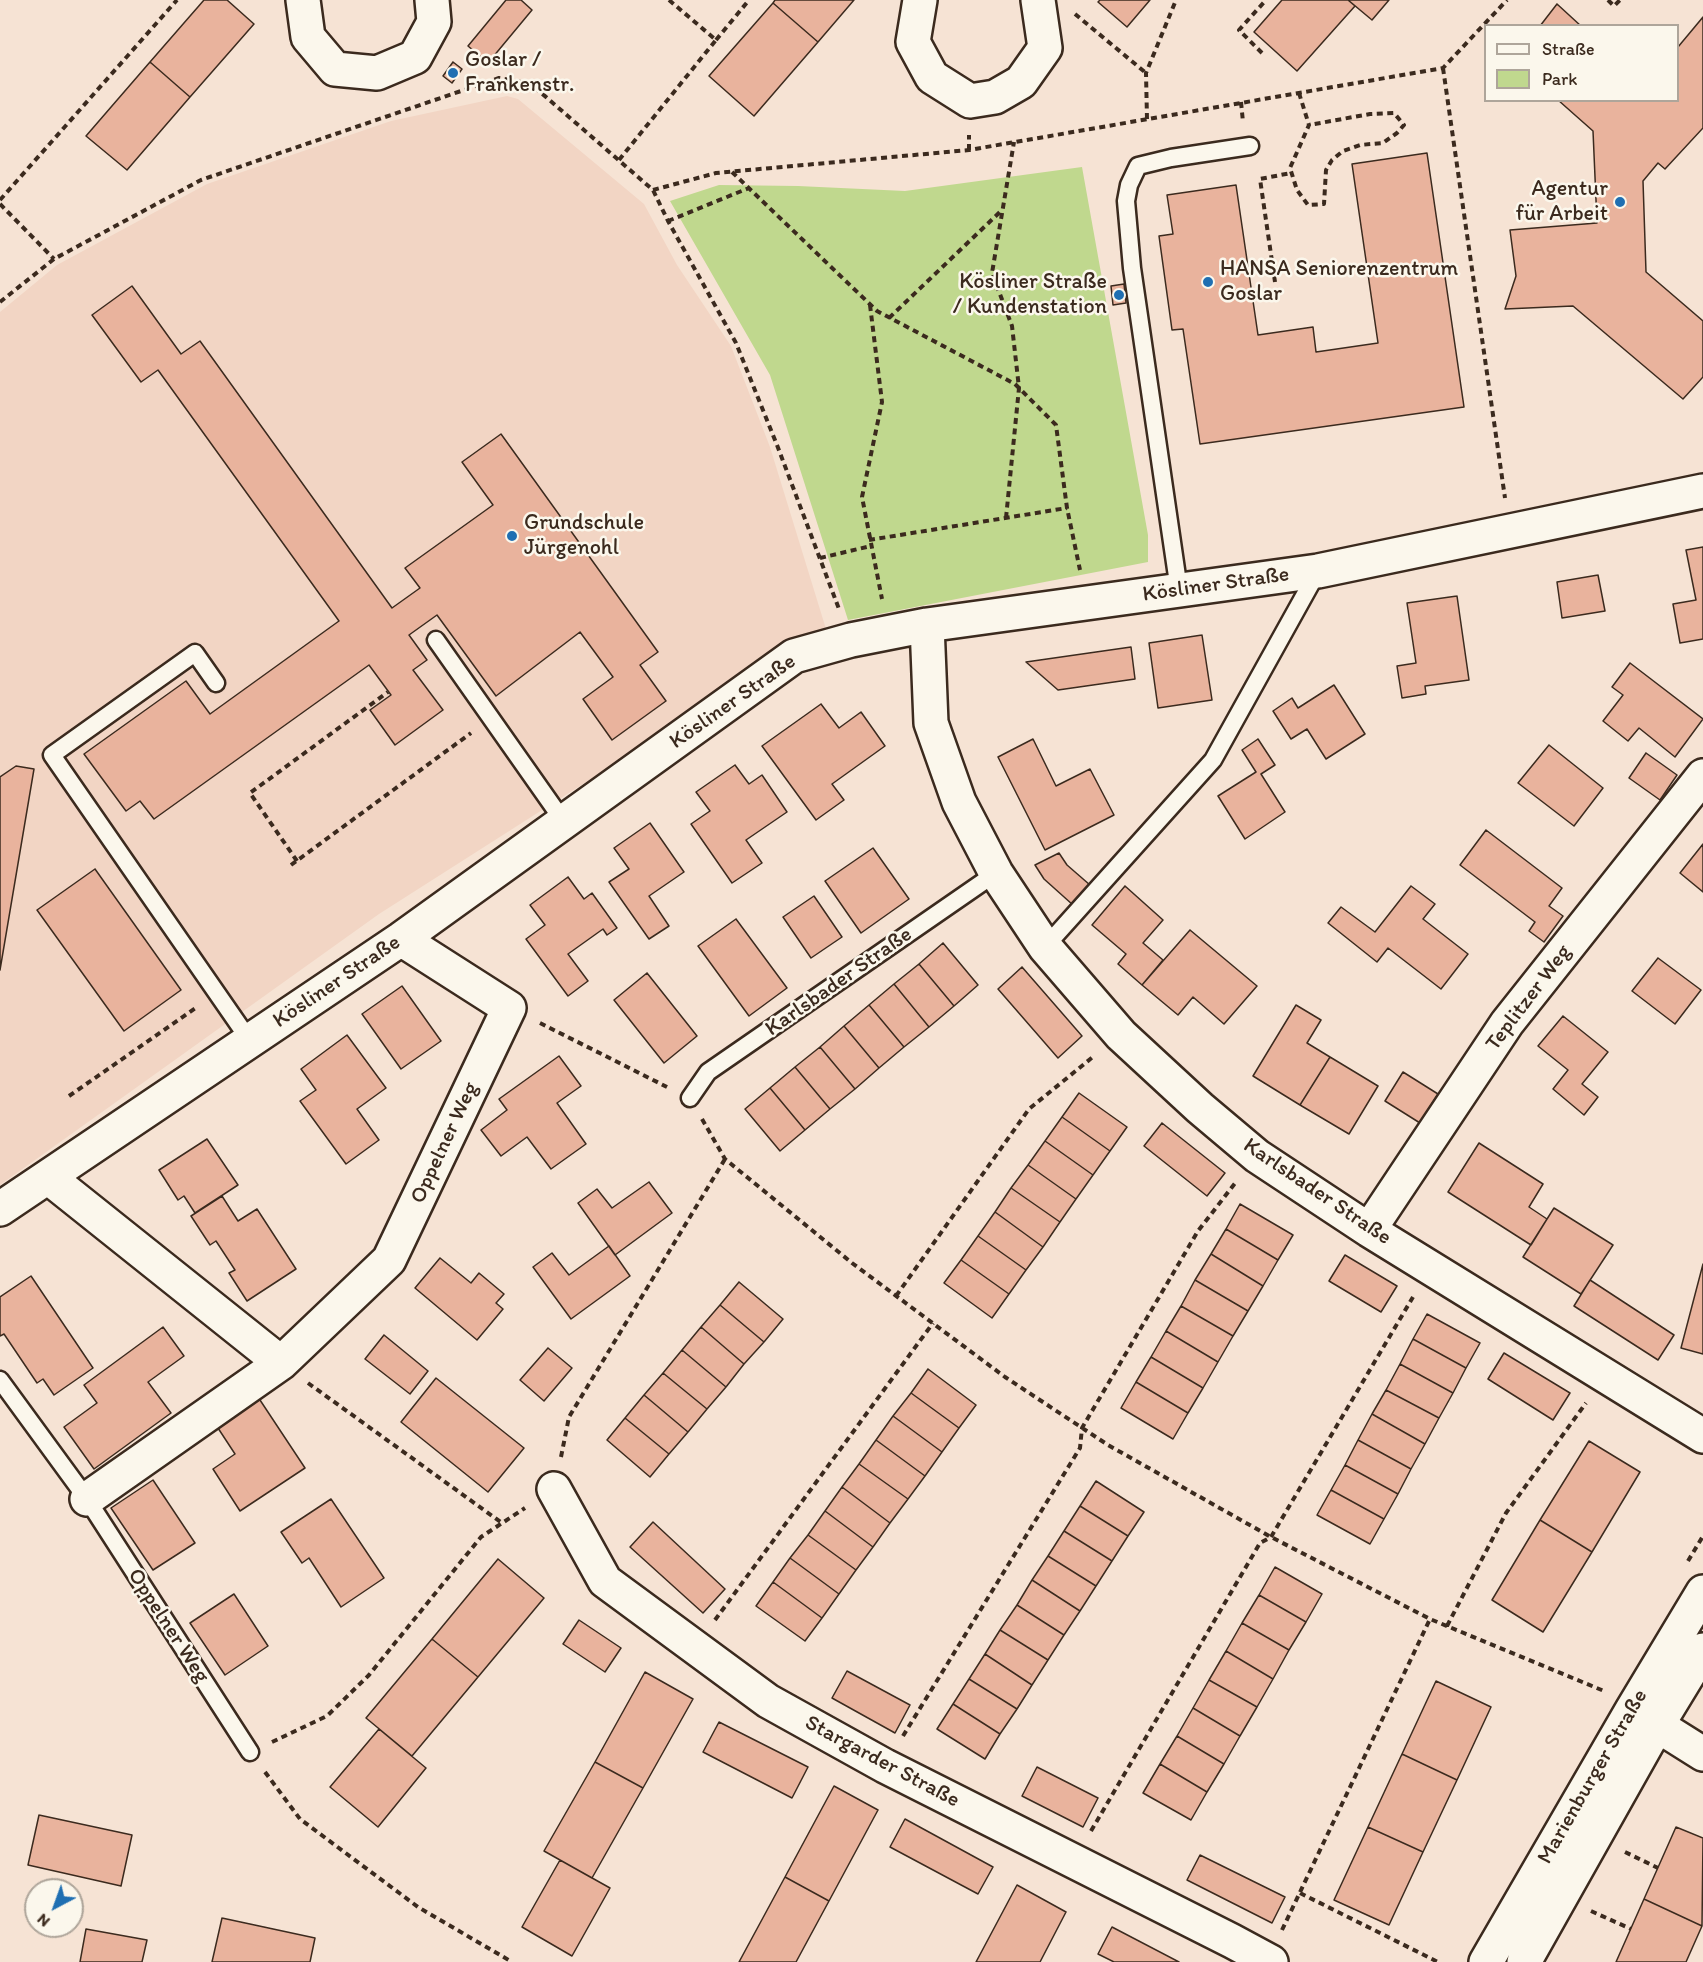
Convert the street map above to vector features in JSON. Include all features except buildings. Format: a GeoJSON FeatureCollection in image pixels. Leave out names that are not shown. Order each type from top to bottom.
{"type":"FeatureCollection","features":[{"type":"Feature","properties":{"kind":"street"},"geometry":{"type":"LineString","coordinates":[[303,0],[308,37],[335,69],[377,73],[415,57],[434,22],[432,0]]}},
{"type":"Feature","properties":{"kind":"street"},"geometry":{"type":"LineString","coordinates":[[920,0],[913,42],[932,77],[970,101],[995,97],[1021,82],[1045,48],[1053,4]]}},
{"type":"Feature","properties":{"kind":"street","name":"Kösliner Straße"},"geometry":{"type":"LineString","coordinates":[[0,1209],[401,939],[794,656],[851,640],[927,625],[1318,571],[1703,491]]}},
{"type":"Feature","properties":{"kind":"street","name":"Karlsbader Straße"},"geometry":{"type":"LineString","coordinates":[[927,625],[931,723],[958,802],[996,873],[1045,947],[1120,1035],[1200,1108],[1257,1155],[1369,1230],[1703,1436]]}},
{"type":"Feature","properties":{"kind":"street","name":"Teplitzer Weg"},"geometry":{"type":"LineString","coordinates":[[1369,1230],[1508,1023],[1703,776]]}},
{"type":"Feature","properties":{"kind":"street"},"geometry":{"type":"LineString","coordinates":[[401,939],[509,1008]]}},
{"type":"Feature","properties":{"kind":"street","name":"Oppelner Weg"},"geometry":{"type":"LineString","coordinates":[[87,1499],[281,1363],[389,1260],[509,1008]]}},
{"type":"Feature","properties":{"kind":"street"},"geometry":{"type":"LineString","coordinates":[[48,1177],[281,1363]]}},
{"type":"Feature","properties":{"kind":"street","name":"Stargarder Straße"},"geometry":{"type":"LineString","coordinates":[[554,1489],[605,1581],[768,1701],[885,1766],[1269,1961]]}},
{"type":"Feature","properties":{"kind":"street","name":"Marienburger Straße"},"geometry":{"type":"LineString","coordinates":[[1524,1962],[1645,1717],[1703,1592]]}},
{"type":"Feature","properties":{"kind":"street","name":"Marienburger Straße"},"geometry":{"type":"LineString","coordinates":[[1486,1962],[1645,1717],[1703,1650]]}},
{"type":"Feature","properties":{"kind":"street"},"geometry":{"type":"LineString","coordinates":[[1645,1717],[1703,1754]]}},
{"type":"Feature","properties":{"kind":"lane"},"geometry":{"type":"LineString","coordinates":[[1179,590],[1132,268],[1126,201],[1138,166],[1171,158],[1251,146]]}},
{"type":"Feature","properties":{"kind":"lane"},"geometry":{"type":"LineString","coordinates":[[1045,947],[1213,760],[1318,571]]}},
{"type":"Feature","properties":{"kind":"lane"},"geometry":{"type":"LineString","coordinates":[[436,640],[564,822]]}},
{"type":"Feature","properties":{"kind":"lane"},"geometry":{"type":"LineString","coordinates":[[216,683],[195,653],[52,755],[250,1041]]}},
{"type":"Feature","properties":{"kind":"lane","name":"Karlsbader Straße"},"geometry":{"type":"LineString","coordinates":[[690,1098],[708,1072],[996,873]]}},
{"type":"Feature","properties":{"kind":"lane","name":"Oppelner Weg"},"geometry":{"type":"LineString","coordinates":[[0,1380],[87,1499],[250,1752]]}},
{"type":"Feature","properties":{"kind":"path"},"geometry":{"type":"LineString","coordinates":[[54,259],[0,202],[177,0]]}},
{"type":"Feature","properties":{"kind":"path"},"geometry":{"type":"LineString","coordinates":[[669,0],[716,40]]}},
{"type":"Feature","properties":{"kind":"path"},"geometry":{"type":"LineString","coordinates":[[619,160],[749,0]]}},
{"type":"Feature","properties":{"kind":"path"},"geometry":{"type":"LineString","coordinates":[[1147,119],[1146,73],[1176,0]]}},
{"type":"Feature","properties":{"kind":"path"},"geometry":{"type":"LineString","coordinates":[[1262,53],[1239,30],[1266,0]]}},
{"type":"Feature","properties":{"kind":"path"},"geometry":{"type":"LineString","coordinates":[[1484,24],[1507,0]]}},
{"type":"Feature","properties":{"kind":"path"},"geometry":{"type":"LineString","coordinates":[[1608,0],[1614,6],[1620,0]]}},
{"type":"Feature","properties":{"kind":"path"},"geometry":{"type":"LineString","coordinates":[[1053,4],[1146,73]]}},
{"type":"Feature","properties":{"kind":"path"},"geometry":{"type":"LineString","coordinates":[[653,190],[716,173],[969,150],[1443,68],[1484,24]]}},
{"type":"Feature","properties":{"kind":"path"},"geometry":{"type":"LineString","coordinates":[[1443,68],[1510,532]]}},
{"type":"Feature","properties":{"kind":"path"},"geometry":{"type":"LineString","coordinates":[[0,303],[54,259],[201,180],[499,78],[531,84],[653,190],[736,343],[851,640]]}},
{"type":"Feature","properties":{"kind":"path"},"geometry":{"type":"LineString","coordinates":[[1299,93],[1309,125],[1290,168],[1297,190],[1308,205],[1324,204],[1326,170],[1332,160],[1343,151],[1360,145],[1383,143],[1398,133],[1404,124],[1394,113],[1370,114],[1309,125]]}},
{"type":"Feature","properties":{"kind":"path"},"geometry":{"type":"LineString","coordinates":[[1006,518],[1019,388],[1012,326],[992,273],[1014,142]]}},
{"type":"Feature","properties":{"kind":"path"},"geometry":{"type":"LineString","coordinates":[[732,171],[877,311],[1015,384],[1056,424],[1067,508],[1087,603]]}},
{"type":"Feature","properties":{"kind":"path"},"geometry":{"type":"LineString","coordinates":[[1275,282],[1260,179],[1291,173]]}},
{"type":"Feature","properties":{"kind":"path"},"geometry":{"type":"LineString","coordinates":[[668,221],[749,188]]}},
{"type":"Feature","properties":{"kind":"path"},"geometry":{"type":"LineString","coordinates":[[889,318],[1002,210]]}},
{"type":"Feature","properties":{"kind":"path"},"geometry":{"type":"LineString","coordinates":[[869,304],[882,402],[862,497],[869,540],[891,631]]}},
{"type":"Feature","properties":{"kind":"path"},"geometry":{"type":"LineString","coordinates":[[869,540],[1067,508]]}},
{"type":"Feature","properties":{"kind":"path"},"geometry":{"type":"LineString","coordinates":[[820,558],[871,546]]}},
{"type":"Feature","properties":{"kind":"path"},"geometry":{"type":"LineString","coordinates":[[297,861],[250,793],[388,692]]}},
{"type":"Feature","properties":{"kind":"path"},"geometry":{"type":"LineString","coordinates":[[291,865],[491,719]]}},
{"type":"Feature","properties":{"kind":"path"},"geometry":{"type":"LineString","coordinates":[[69,1096],[217,993]]}},
{"type":"Feature","properties":{"kind":"path"},"geometry":{"type":"LineString","coordinates":[[509,1008],[690,1098],[725,1159],[896,1296],[1005,1377],[1108,1445],[1271,1537],[1430,1619],[1610,1693],[1645,1717]]}},
{"type":"Feature","properties":{"kind":"path"},"geometry":{"type":"LineString","coordinates":[[896,1296],[1029,1109],[1120,1035]]}},
{"type":"Feature","properties":{"kind":"path"},"geometry":{"type":"LineString","coordinates":[[885,1766],[1080,1448],[1082,1428],[1198,1231],[1257,1155]]}},
{"type":"Feature","properties":{"kind":"path"},"geometry":{"type":"LineString","coordinates":[[512,1962],[418,1907],[300,1819],[250,1752],[327,1716],[369,1675],[481,1537],[554,1489],[569,1417],[725,1159]]}},
{"type":"Feature","properties":{"kind":"path"},"geometry":{"type":"LineString","coordinates":[[1073,1860],[1260,1543],[1271,1537],[1430,1268]]}},
{"type":"Feature","properties":{"kind":"path"},"geometry":{"type":"LineString","coordinates":[[695,1647],[933,1323]]}},
{"type":"Feature","properties":{"kind":"path"},"geometry":{"type":"LineString","coordinates":[[281,1363],[502,1523]]}},
{"type":"Feature","properties":{"kind":"path"},"geometry":{"type":"LineString","coordinates":[[1447,1626],[1506,1513],[1606,1376]]}},
{"type":"Feature","properties":{"kind":"path"},"geometry":{"type":"LineString","coordinates":[[1269,1961],[1430,1619]]}},
{"type":"Feature","properties":{"kind":"path"},"geometry":{"type":"LineString","coordinates":[[1624,1852],[1658,1868]]}},
{"type":"Feature","properties":{"kind":"path"},"geometry":{"type":"LineString","coordinates":[[1300,1893],[1438,1962]]}},
{"type":"Feature","properties":{"kind":"path"},"geometry":{"type":"LineString","coordinates":[[1590,1910],[1631,1929]]}},
{"type":"Feature","properties":{"kind":"shaded area"},"geometry":{"type":"Polygon","coordinates":[[[507,96],[518,99],[644,204],[677,265],[731,346],[770,447],[826,629],[379,914],[0,1185],[0,312],[57,265],[207,184],[391,121],[507,96]]]}},
{"type":"Feature","properties":{"kind":"green space"},"geometry":{"type":"Polygon","coordinates":[[[1082,167],[1148,535],[1148,562],[848,620],[770,375],[670,201],[719,185],[905,191],[1082,167]]]}},
{"type":"Feature","properties":{"kind":"place","name":"Goslar / Frankenstr."},"geometry":{"type":"Point","coordinates":[453,73]}},
{"type":"Feature","properties":{"kind":"place","name":"Agentur für Arbeit"},"geometry":{"type":"Point","coordinates":[1620,202]}},
{"type":"Feature","properties":{"kind":"place","name":"HANSA Seniorenzentrum Goslar"},"geometry":{"type":"Point","coordinates":[1208,282]}},
{"type":"Feature","properties":{"kind":"place","name":"Kösliner Straße / Kundenstation"},"geometry":{"type":"Point","coordinates":[1119,295]}},
{"type":"Feature","properties":{"kind":"place","name":"Grundschule Jürgenohl"},"geometry":{"type":"Point","coordinates":[512,536]}}]}
